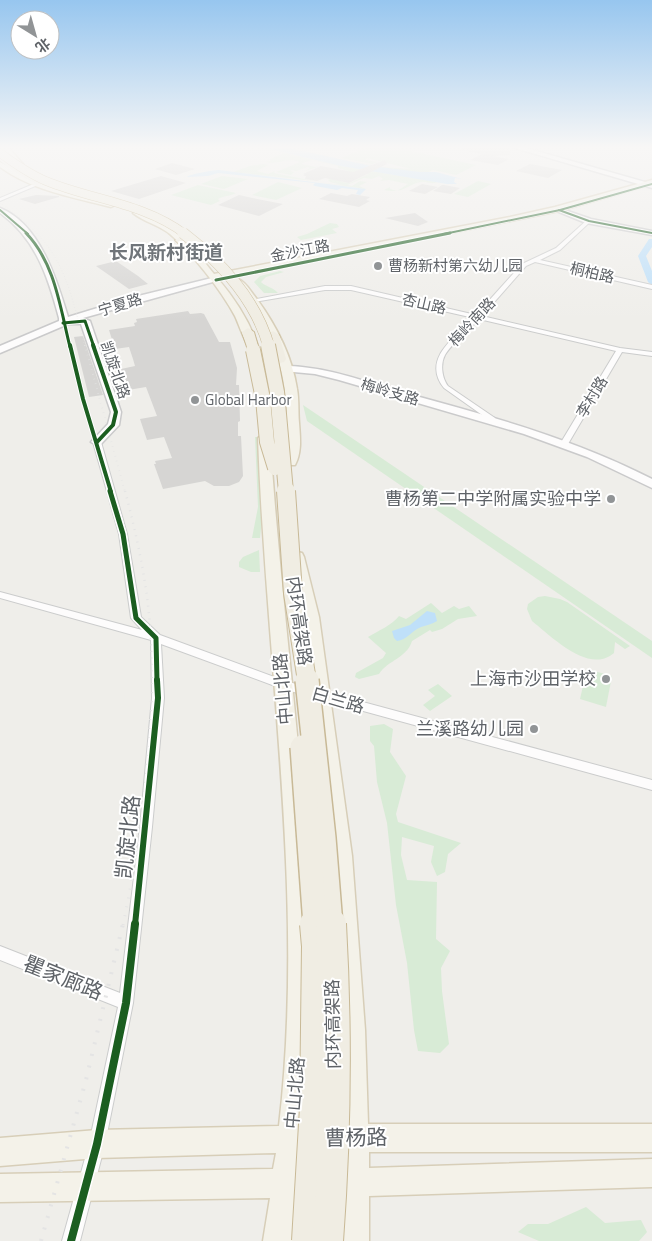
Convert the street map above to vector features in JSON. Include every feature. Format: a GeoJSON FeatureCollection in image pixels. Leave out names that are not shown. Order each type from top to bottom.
{"type":"FeatureCollection","features":[{"type":"Feature","properties":{"kind":"highway"},"geometry":{"type":"LineString","coordinates":[[108,204],[146,218],[180,240],[196,255]]}},
{"type":"Feature","properties":{"kind":"highway","name":"内环高架路"},"geometry":{"type":"LineString","coordinates":[[113,204],[143,214],[171,229],[209,264],[241,301],[258,338],[264,363],[282,465],[283,594],[298,697],[317,946],[315,1108],[317,1239]]}},
{"type":"Feature","properties":{"kind":"highway","name":"内环高架路"},"geometry":{"type":"LineString","coordinates":[[121,204],[157,217],[190,237],[233,282],[252,308],[265,336],[275,371],[288,510],[293,594],[310,700],[321,801],[334,998],[335,1103],[317,1239]]}},
{"type":"Feature","properties":{"kind":"highway"},"geometry":{"type":"LineString","coordinates":[[123,204],[155,212],[180,223],[200,238],[224,274]]}},
{"type":"Feature","properties":{"kind":"highway"},"geometry":{"type":"LineString","coordinates":[[248,332],[263,399],[267,442],[282,465]]}},
{"type":"Feature","properties":{"kind":"highway"},"geometry":{"type":"LineString","coordinates":[[273,336],[283,364],[288,390],[292,460],[288,510]]}},
{"type":"Feature","properties":{"kind":"main road","name":"中山北路"},"geometry":{"type":"LineString","coordinates":[[109,204],[156,221],[182,239],[196,255],[224,274],[254,300],[273,336],[272,343],[279,366],[282,465],[297,566],[310,617],[341,856],[348,932],[353,1030],[356,1183],[317,1239],[286,1183],[300,1036],[299,938],[292,792],[271,563],[258,366],[248,332],[233,303],[224,274],[218,264],[194,236],[178,225],[175,220],[133,204]]}},
{"type":"Feature","properties":{"kind":"main road","name":"金沙江路"},"geometry":{"type":"LineString","coordinates":[[224,274],[576,204]]}},
{"type":"Feature","properties":{"kind":"main road","name":"中山北路"},"geometry":{"type":"LineString","coordinates":[[282,465],[295,451],[292,390],[283,364]]}},
{"type":"Feature","properties":{"kind":"main road","name":"曹杨路"},"geometry":{"type":"LineString","coordinates":[[0,1152],[97,1144],[291,1139],[652,1138]]}},
{"type":"Feature","properties":{"kind":"main road"},"geometry":{"type":"LineString","coordinates":[[0,1188],[356,1183],[652,1173]]}},
{"type":"Feature","properties":{"kind":"street"},"geometry":{"type":"LineString","coordinates":[[558,209],[589,221],[652,233]]}},
{"type":"Feature","properties":{"kind":"street"},"geometry":{"type":"LineString","coordinates":[[0,210],[17,223],[37,244],[52,274],[64,321]]}},
{"type":"Feature","properties":{"kind":"street","name":"梅岭南路"},"geometry":{"type":"LineString","coordinates":[[589,221],[558,249],[534,260],[518,271],[478,317],[442,354],[439,363],[442,382],[450,391],[492,420],[564,444],[622,468],[652,484]]}},
{"type":"Feature","properties":{"kind":"street","name":"桐柏路"},"geometry":{"type":"LineString","coordinates":[[534,260],[652,287]]}},
{"type":"Feature","properties":{"kind":"street","name":"宁夏路"},"geometry":{"type":"LineString","coordinates":[[0,346],[64,321],[224,274]]}},
{"type":"Feature","properties":{"kind":"street","name":"杏山路"},"geometry":{"type":"LineString","coordinates":[[254,300],[319,288],[351,288],[620,350],[652,354]]}},
{"type":"Feature","properties":{"kind":"street","name":"宁夏路"},"geometry":{"type":"LineString","coordinates":[[0,350],[64,321]]}},
{"type":"Feature","properties":{"kind":"street","name":"凯旋北路"},"geometry":{"type":"LineString","coordinates":[[64,321],[85,321],[116,412],[113,425],[97,442],[123,534],[136,618],[156,638],[158,698],[146,827],[126,1003],[97,1144],[71,1241]]}},
{"type":"Feature","properties":{"kind":"street","name":"李村路"},"geometry":{"type":"LineString","coordinates":[[564,444],[620,350]]}},
{"type":"Feature","properties":{"kind":"street","name":"梅岭支路"},"geometry":{"type":"LineString","coordinates":[[283,364],[492,420]]}},
{"type":"Feature","properties":{"kind":"street","name":"白兰路"},"geometry":{"type":"LineString","coordinates":[[0,595],[156,638],[283,685],[652,785]]}},
{"type":"Feature","properties":{"kind":"street","name":"瞿家廊路"},"geometry":{"type":"LineString","coordinates":[[0,953],[126,1003]]}},
{"type":"Feature","properties":{"kind":"green space"},"geometry":{"type":"Polygon","coordinates":[[[330,223],[337,224],[339,227],[332,229],[337,233],[301,240],[297,237],[307,234],[330,223]]]}},
{"type":"Feature","properties":{"kind":"green space"},"geometry":{"type":"Polygon","coordinates":[[[280,271],[284,272],[266,277],[261,282],[278,293],[264,293],[254,282],[260,276],[280,271]]]}},
{"type":"Feature","properties":{"kind":"green space"},"geometry":{"type":"Polygon","coordinates":[[[303,405],[652,641],[652,658],[307,421],[303,405]]]}},
{"type":"Feature","properties":{"kind":"green space"},"geometry":{"type":"Polygon","coordinates":[[[255,437],[258,437],[262,520],[260,538],[252,538],[258,507],[255,437]]]}},
{"type":"Feature","properties":{"kind":"green space"},"geometry":{"type":"Polygon","coordinates":[[[259,550],[260,572],[251,572],[239,567],[239,562],[243,557],[259,550]]]}},
{"type":"Feature","properties":{"kind":"green space"},"geometry":{"type":"Polygon","coordinates":[[[545,596],[567,602],[630,646],[625,649],[615,642],[614,653],[604,659],[593,659],[571,651],[532,621],[527,609],[528,604],[538,597],[545,596]]]}},
{"type":"Feature","properties":{"kind":"green space"},"geometry":{"type":"Polygon","coordinates":[[[431,603],[442,613],[454,606],[459,609],[469,606],[477,616],[458,619],[442,629],[432,632],[430,630],[412,641],[410,647],[402,655],[387,665],[379,674],[359,679],[355,677],[356,673],[383,658],[386,653],[368,637],[389,625],[399,616],[406,619],[431,603]]]}},
{"type":"Feature","properties":{"kind":"green space"},"geometry":{"type":"Polygon","coordinates":[[[587,669],[612,676],[606,707],[580,699],[587,669]]]}},
{"type":"Feature","properties":{"kind":"green space"},"geometry":{"type":"Polygon","coordinates":[[[438,684],[452,696],[430,711],[423,705],[435,696],[428,690],[438,684]]]}},
{"type":"Feature","properties":{"kind":"green space"},"geometry":{"type":"Polygon","coordinates":[[[384,724],[393,729],[390,752],[406,776],[396,814],[398,822],[461,843],[448,854],[445,872],[437,876],[431,862],[434,846],[402,837],[401,855],[407,880],[437,882],[436,939],[450,951],[441,968],[449,1044],[440,1053],[418,1051],[414,1030],[407,963],[396,905],[387,823],[377,782],[374,746],[370,741],[370,726],[384,724]]]}},
{"type":"Feature","properties":{"kind":"green space"},"geometry":{"type":"Polygon","coordinates":[[[586,1207],[605,1223],[641,1220],[647,1232],[639,1241],[539,1241],[518,1232],[528,1224],[548,1224],[586,1207]]]}},
{"type":"Feature","properties":{"kind":"water"},"geometry":{"type":"Polygon","coordinates":[[[427,611],[435,613],[437,621],[421,627],[400,640],[397,641],[394,638],[392,631],[410,625],[427,611]]]}},
{"type":"Feature","properties":{"kind":"building"},"geometry":{"type":"Polygon","coordinates":[[[220,204],[283,204],[259,216],[218,205],[220,204]]]}},
{"type":"Feature","properties":{"kind":"building"},"geometry":{"type":"Polygon","coordinates":[[[344,204],[365,204],[359,207],[344,204]]]}},
{"type":"Feature","properties":{"kind":"building"},"geometry":{"type":"Polygon","coordinates":[[[415,213],[428,222],[418,226],[385,218],[415,213]]]}},
{"type":"Feature","properties":{"kind":"building"},"geometry":{"type":"Polygon","coordinates":[[[116,261],[148,284],[129,289],[96,266],[116,261]]]}},
{"type":"Feature","properties":{"kind":"building","name":"Global Harbor"},"geometry":{"type":"Polygon","coordinates":[[[188,311],[190,314],[204,314],[219,342],[230,342],[237,368],[236,385],[239,385],[240,421],[238,422],[238,436],[241,436],[243,476],[239,482],[229,486],[214,486],[205,481],[163,489],[154,464],[156,464],[155,461],[172,458],[164,437],[147,440],[140,419],[157,416],[146,387],[128,390],[121,369],[135,366],[133,359],[129,347],[115,349],[109,330],[135,326],[136,319],[188,311]]]}},
{"type":"Feature","properties":{"kind":"building"},"geometry":{"type":"Polygon","coordinates":[[[83,336],[103,395],[89,397],[74,337],[83,336]]]}},
{"type":"Feature","properties":{"kind":"waterway"},"geometry":{"type":"LineString","coordinates":[[652,241],[642,256],[652,282]]}},
{"type":"Feature","properties":{"kind":"railway"},"geometry":{"type":"LineString","coordinates":[[1,204],[21,219],[50,249],[67,282],[85,347]]}},
{"type":"Feature","properties":{"kind":"railway"},"geometry":{"type":"LineString","coordinates":[[85,345],[125,492]]}},
{"type":"Feature","properties":{"kind":"railway"},"geometry":{"type":"LineString","coordinates":[[125,491],[137,538],[145,585],[151,632],[152,680]]}},
{"type":"Feature","properties":{"kind":"railway"},"geometry":{"type":"LineString","coordinates":[[123,925],[143,803],[149,742],[152,680]]}},
{"type":"Feature","properties":{"kind":"railway"},"geometry":{"type":"LineString","coordinates":[[41,1241],[86,1080],[123,924]]}},
{"type":"Feature","properties":{"kind":"cycle path"},"geometry":{"type":"LineString","coordinates":[[216,280],[514,220],[582,204]]}},
{"type":"Feature","properties":{"kind":"cycle path"},"geometry":{"type":"LineString","coordinates":[[0,210],[17,223],[37,244],[52,274],[83,399],[123,534],[136,618],[156,638],[158,698],[146,827],[126,1003],[97,1144],[71,1241]]}},
{"type":"Feature","properties":{"kind":"cycle path"},"geometry":{"type":"LineString","coordinates":[[559,210],[589,221],[652,233]]}},
{"type":"Feature","properties":{"kind":"cycle path"},"geometry":{"type":"LineString","coordinates":[[63,323],[85,321],[116,412],[113,425],[97,442]]}},
{"type":"Feature","properties":{"kind":"place","name":"曹杨新村第六幼儿园"},"geometry":{"type":"Point","coordinates":[378,266]}},
{"type":"Feature","properties":{"kind":"place","name":"Global Harbor"},"geometry":{"type":"Point","coordinates":[195,400]}},
{"type":"Feature","properties":{"kind":"place","name":"曹杨第二中学附属实验中学"},"geometry":{"type":"Point","coordinates":[611,499]}},
{"type":"Feature","properties":{"kind":"place","name":"上海市沙田学校"},"geometry":{"type":"Point","coordinates":[606,679]}},
{"type":"Feature","properties":{"kind":"place","name":"兰溪路幼儿园"},"geometry":{"type":"Point","coordinates":[534,729]}},
{"type":"Feature","properties":{"kind":"district","name":"长风新村街道"},"geometry":{"type":"Point","coordinates":[166,252]}}]}
